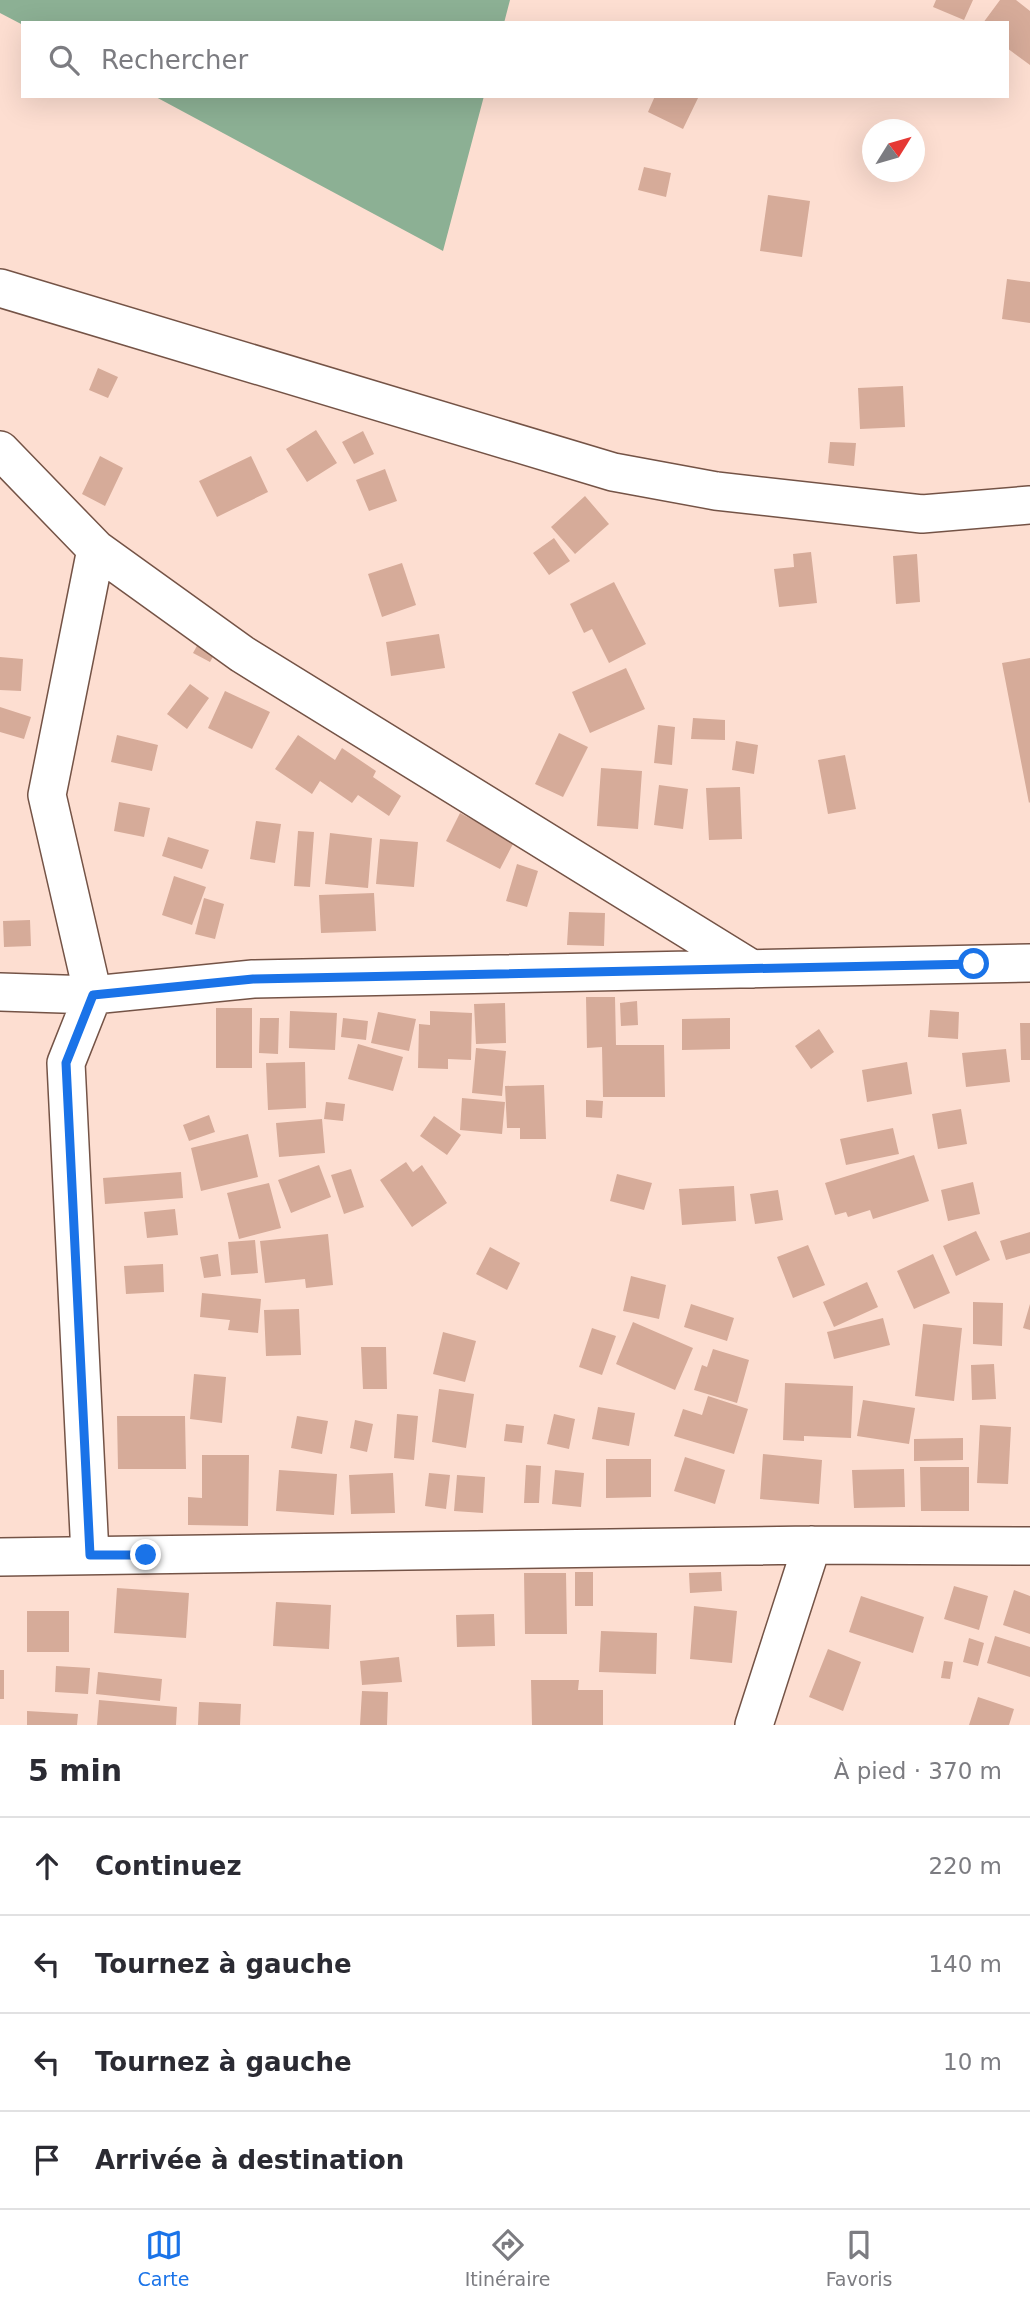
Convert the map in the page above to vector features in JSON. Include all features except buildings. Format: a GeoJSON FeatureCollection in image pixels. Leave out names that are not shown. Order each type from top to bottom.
{"type":"FeatureCollection","features":[{"type":"Feature","properties":{"kind":"street"},"geometry":{"type":"LineString","coordinates":[[0,288],[613,472],[716,491],[922,514],[1030,505]]}},
{"type":"Feature","properties":{"kind":"street"},"geometry":{"type":"LineString","coordinates":[[0,450],[96,549],[242,654],[752,969]]}},
{"type":"Feature","properties":{"kind":"street"},"geometry":{"type":"LineString","coordinates":[[90,1555],[66,1063],[93,995],[47,795],[96,549]]}},
{"type":"Feature","properties":{"kind":"street"},"geometry":{"type":"LineString","coordinates":[[0,992],[93,995],[253,979],[1030,963]]}},
{"type":"Feature","properties":{"kind":"street"},"geometry":{"type":"LineString","coordinates":[[754,1725],[812,1545]]}},
{"type":"Feature","properties":{"kind":"street"},"geometry":{"type":"LineString","coordinates":[[0,1558],[812,1545],[1030,1546]]}},
{"type":"Feature","properties":{"kind":"green space"},"geometry":{"type":"Polygon","coordinates":[[[0,0],[510,0],[505,21],[21,21],[21,24],[0,13],[0,0]]]}},
{"type":"Feature","properties":{"kind":"green space"},"geometry":{"type":"Polygon","coordinates":[[[158,98],[483,98],[443,251],[158,98]]]}},
{"type":"Feature","properties":{"kind":"route"},"geometry":{"type":"LineString","coordinates":[[146,1555],[90,1555],[66,1063],[93,995],[253,979],[974,964]]}}]}
